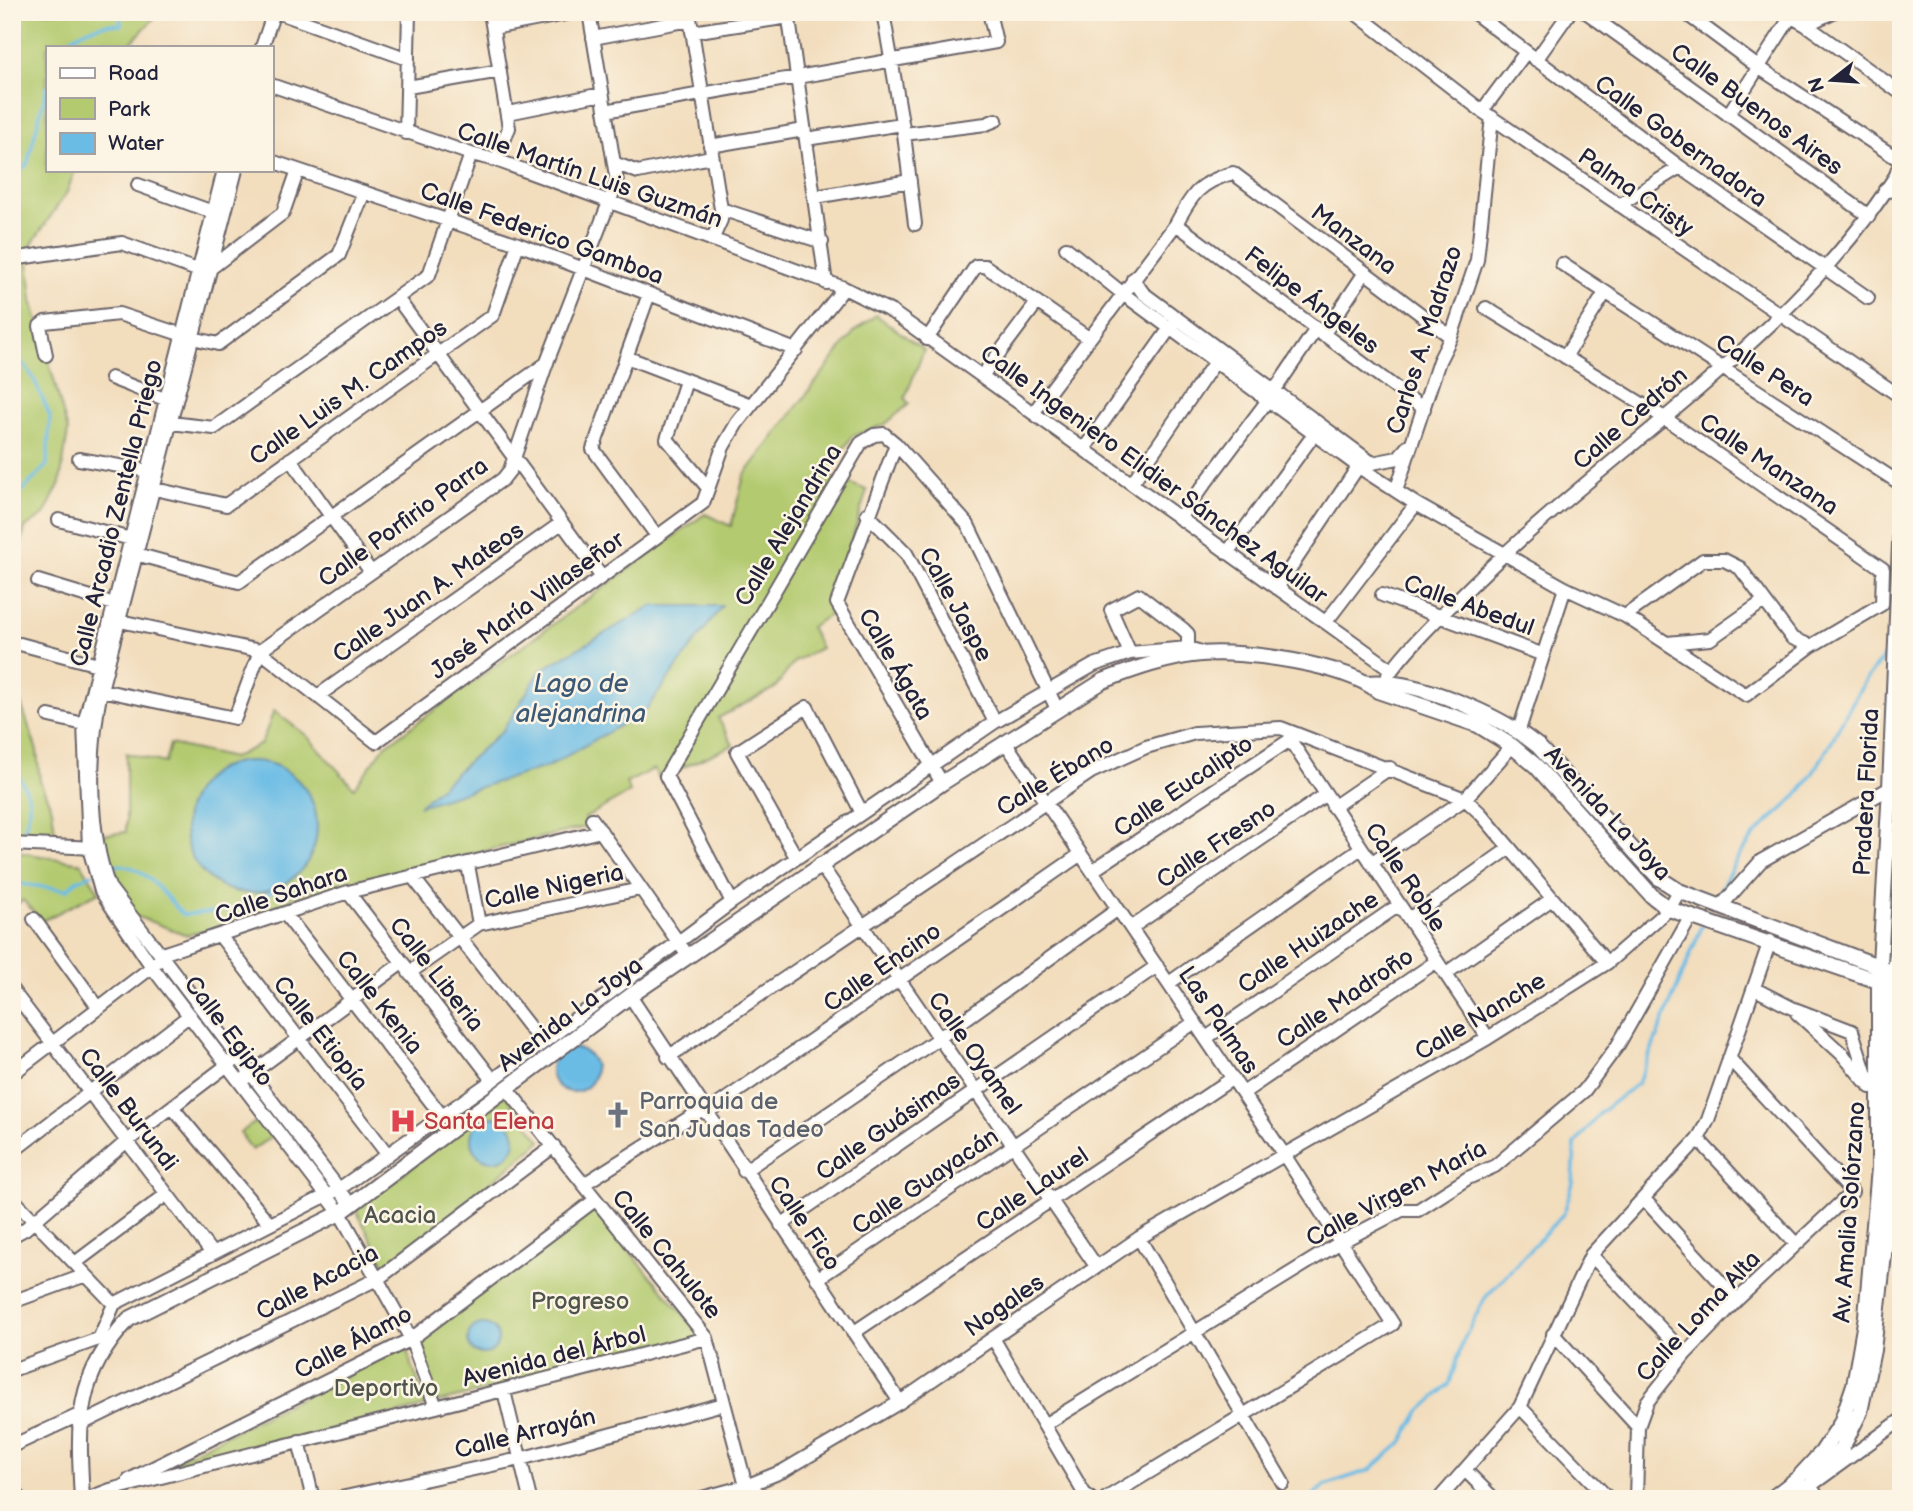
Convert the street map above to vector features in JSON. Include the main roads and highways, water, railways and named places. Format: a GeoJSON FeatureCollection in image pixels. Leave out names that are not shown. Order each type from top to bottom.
{"type":"FeatureCollection","features":[{"type":"Feature","properties":{"kind":"main road","name":"Pradera Florida"},"geometry":{"type":"LineString","coordinates":[[1879,975],[1901,519]]}},
{"type":"Feature","properties":{"kind":"main road","name":"Avenida La Joya"},"geometry":{"type":"LineString","coordinates":[[84,1499],[79,1420],[96,1363],[115,1334],[129,1319],[346,1209],[508,1090],[629,996],[942,783],[1057,709],[1114,677],[1205,653],[1275,658],[1458,701],[1519,730],[1538,746],[1659,878],[1679,891],[1716,904],[1898,983]]}},
{"type":"Feature","properties":{"kind":"main road","name":"Avenida La Joya"},"geometry":{"type":"LineString","coordinates":[[1380,681],[1478,726],[1511,746],[1536,766],[1651,897],[1669,909],[1700,921],[1879,975]]}},
{"type":"Feature","properties":{"kind":"main road"},"geometry":{"type":"LineString","coordinates":[[1898,983],[1901,918]]}},
{"type":"Feature","properties":{"kind":"main road","name":"Av. Amalia Solórzano"},"geometry":{"type":"LineString","coordinates":[[1771,1499],[1798,1478],[1822,1452],[1842,1423],[1854,1385],[1866,1316],[1876,1226],[1881,1077],[1879,975]]}},
{"type":"Feature","properties":{"kind":"main road","name":"Av. Amalia Solórzano"},"geometry":{"type":"LineString","coordinates":[[1792,1499],[1810,1486],[1842,1448],[1860,1412],[1873,1350],[1887,1229],[1898,983]]}},
{"type":"Feature","properties":{"kind":"water","name":"Lago de alejandrina"},"geometry":{"type":"Polygon","coordinates":[[[652,606],[722,606],[645,711],[549,766],[419,806],[503,730],[541,670],[652,606]]]}},
{"type":"Feature","properties":{"kind":"water"},"geometry":{"type":"Polygon","coordinates":[[[251,761],[276,766],[298,780],[312,802],[317,827],[312,852],[298,874],[276,888],[251,893],[226,888],[204,874],[190,852],[185,827],[190,802],[204,780],[226,766],[251,761]]]}},
{"type":"Feature","properties":{"kind":"water"},"geometry":{"type":"Polygon","coordinates":[[[573,1048],[588,1055],[595,1070],[588,1085],[573,1092],[558,1085],[551,1070],[558,1055],[573,1048]]]}},
{"type":"Feature","properties":{"kind":"water"},"geometry":{"type":"Polygon","coordinates":[[[493,1117],[502,1118],[509,1123],[514,1130],[514,1148],[509,1155],[502,1160],[493,1161],[484,1160],[477,1155],[472,1148],[471,1139],[472,1130],[477,1123],[484,1118],[493,1117]]]}},
{"type":"Feature","properties":{"kind":"water"},"geometry":{"type":"Polygon","coordinates":[[[483,1324],[494,1328],[498,1339],[494,1350],[483,1354],[472,1350],[468,1339],[472,1328],[483,1324]]]}},
{"type":"Feature","properties":{"kind":"waterway"},"geometry":{"type":"LineString","coordinates":[[61,46],[88,29],[121,25],[120,12]]}},
{"type":"Feature","properties":{"kind":"waterway"},"geometry":{"type":"LineString","coordinates":[[12,177],[27,165],[46,91]]}},
{"type":"Feature","properties":{"kind":"waterway"},"geometry":{"type":"LineString","coordinates":[[12,349],[33,377],[50,416],[47,465],[12,502]]}},
{"type":"Feature","properties":{"kind":"waterway"},"geometry":{"type":"LineString","coordinates":[[1715,901],[1747,845],[1792,800],[1809,778],[1865,682],[1892,648]]}},
{"type":"Feature","properties":{"kind":"waterway"},"geometry":{"type":"LineString","coordinates":[[12,766],[25,787],[29,803],[21,842]]}},
{"type":"Feature","properties":{"kind":"waterway"},"geometry":{"type":"LineString","coordinates":[[12,870],[19,849]]}},
{"type":"Feature","properties":{"kind":"waterway"},"geometry":{"type":"LineString","coordinates":[[105,868],[129,866],[139,871],[149,878],[183,915],[245,906],[267,896],[276,888]]}},
{"type":"Feature","properties":{"kind":"waterway"},"geometry":{"type":"LineString","coordinates":[[12,879],[21,884],[67,890],[76,881],[92,874]]}},
{"type":"Feature","properties":{"kind":"waterway"},"geometry":{"type":"LineString","coordinates":[[1309,1499],[1325,1485],[1370,1470],[1402,1442],[1420,1411],[1449,1385],[1463,1341],[1485,1298],[1564,1213],[1573,1183],[1575,1144],[1600,1113],[1638,1083],[1702,926]]}},
{"type":"Feature","properties":{"kind":"place","name":"Parroquia de San Judas Tadeo"},"geometry":{"type":"Point","coordinates":[618,1115]}},
{"type":"Feature","properties":{"kind":"place","name":"Santa Elena"},"geometry":{"type":"Point","coordinates":[403,1121]}},
{"type":"Feature","properties":{"kind":"park label","name":"Acacia"},"geometry":{"type":"Point","coordinates":[400,1215]}},
{"type":"Feature","properties":{"kind":"park label","name":"Progreso"},"geometry":{"type":"Point","coordinates":[580,1301]}},
{"type":"Feature","properties":{"kind":"park label","name":"Deportivo"},"geometry":{"type":"Point","coordinates":[386,1388]}}]}
